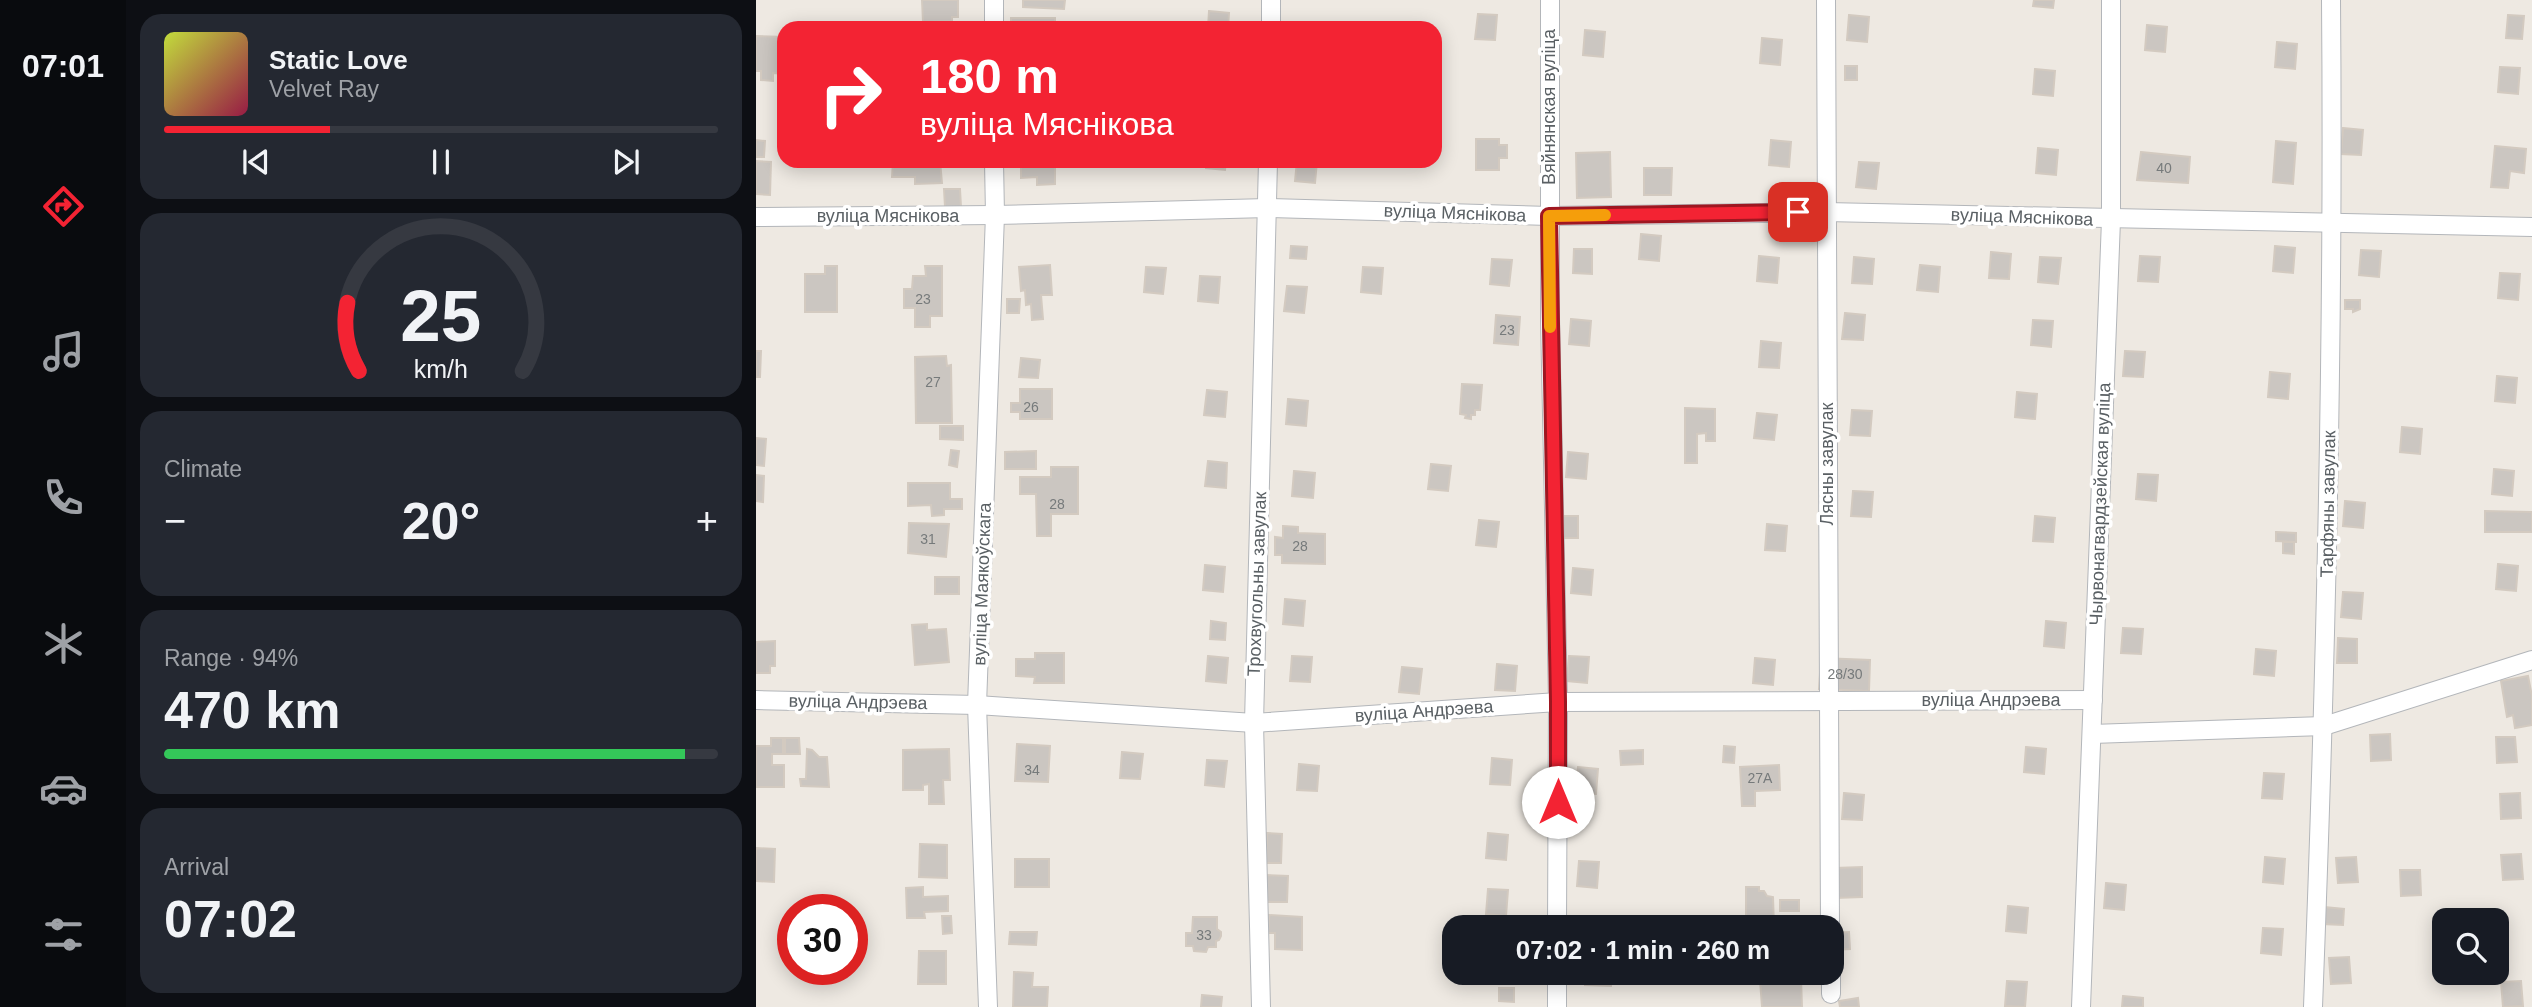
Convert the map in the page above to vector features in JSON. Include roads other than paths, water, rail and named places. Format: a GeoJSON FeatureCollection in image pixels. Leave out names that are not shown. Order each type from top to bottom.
{"type":"FeatureCollection","features":[{"type":"Feature","properties":{"kind":"street"},"geometry":{"type":"LineString","coordinates":[[994,0],[994,21]]}},
{"type":"Feature","properties":{"kind":"street"},"geometry":{"type":"LineString","coordinates":[[1270,21],[1271,0]]}},
{"type":"Feature","properties":{"kind":"street","name":"Вяйнянская вуліца"},"geometry":{"type":"LineString","coordinates":[[1550,0],[1549,216],[1558,702],[1557,915]]}},
{"type":"Feature","properties":{"kind":"street","name":"Лясны завулак"},"geometry":{"type":"LineString","coordinates":[[1826,0],[1830,915]]}},
{"type":"Feature","properties":{"kind":"street","name":"Чырвонагвардзейская вуліца"},"geometry":{"type":"LineString","coordinates":[[2081,1007],[2111,220],[2111,0]]}},
{"type":"Feature","properties":{"kind":"street","name":"Тарфяны завулак"},"geometry":{"type":"LineString","coordinates":[[2313,1007],[2324,726],[2333,224],[2331,0]]}},
{"type":"Feature","properties":{"kind":"street","name":"вуліца Маякоўскага"},"geometry":{"type":"LineString","coordinates":[[988,1007],[977,705],[995,215],[994,168]]}},
{"type":"Feature","properties":{"kind":"street","name":"Трохвугольны завулак"},"geometry":{"type":"LineString","coordinates":[[1261,1007],[1254,723],[1268,168]]}},
{"type":"Feature","properties":{"kind":"street","name":"вуліца Мяснікова"},"geometry":{"type":"LineString","coordinates":[[756,216],[995,215],[1268,208],[1549,216],[1826,212],[2532,227]]}},
{"type":"Feature","properties":{"kind":"street"},"geometry":{"type":"LineString","coordinates":[[2092,734],[2324,726],[2532,660]]}},
{"type":"Feature","properties":{"kind":"street","name":"вуліца Андрэева"},"geometry":{"type":"LineString","coordinates":[[756,700],[977,705],[1254,723],[1558,702],[2093,700]]}},
{"type":"Feature","properties":{"kind":"street"},"geometry":{"type":"LineString","coordinates":[[1557,985],[1557,1007]]}},
{"type":"Feature","properties":{"kind":"street"},"geometry":{"type":"LineString","coordinates":[[1831,985],[1831,995]]}}]}
